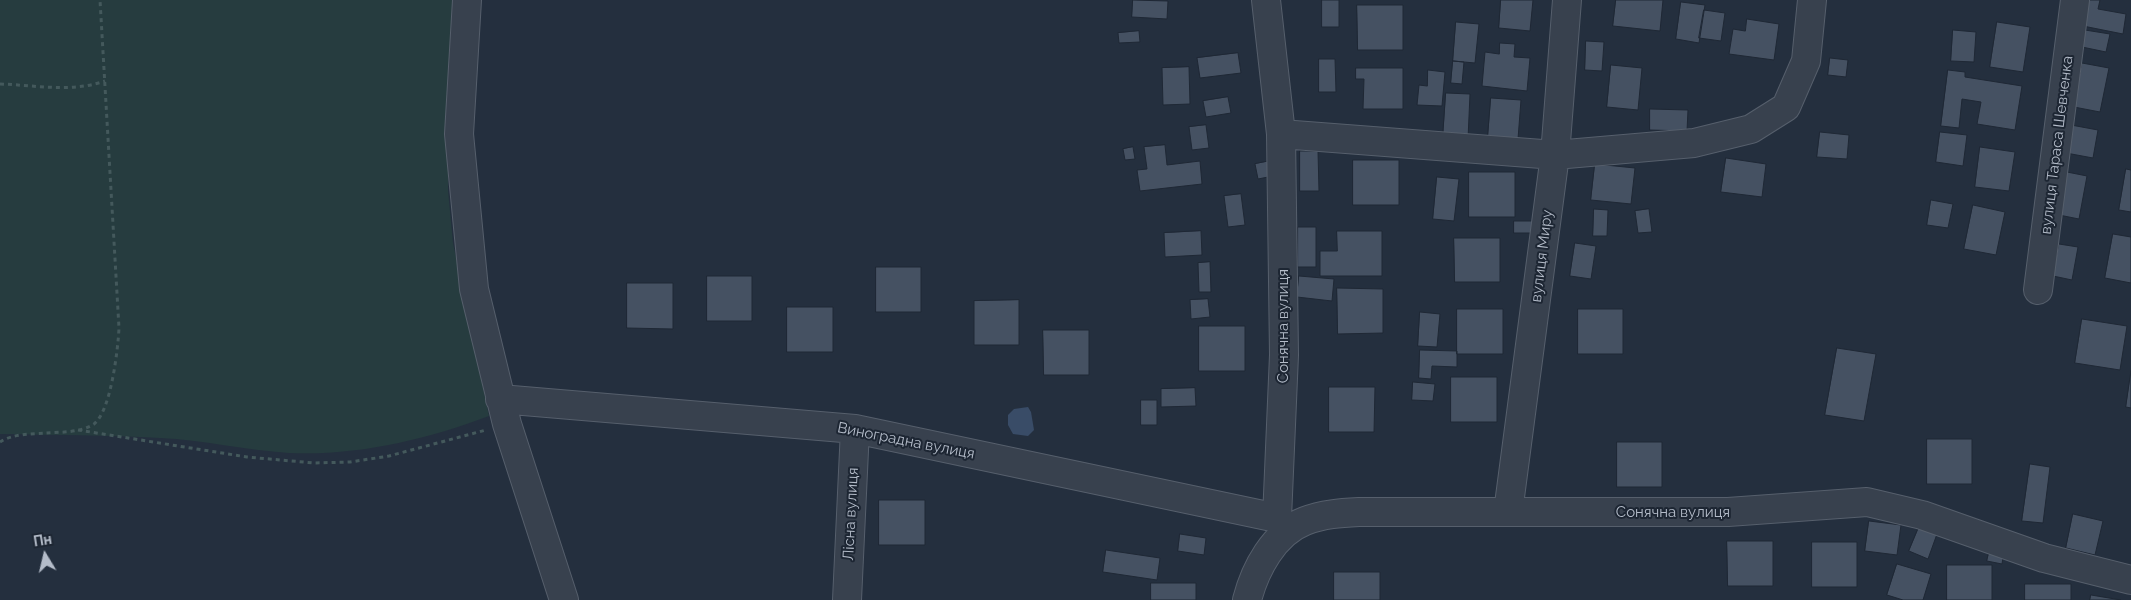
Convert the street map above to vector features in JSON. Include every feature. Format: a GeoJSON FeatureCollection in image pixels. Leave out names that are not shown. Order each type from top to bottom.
{"type":"FeatureCollection","features":[{"type":"Feature","properties":{"kind":"street"},"geometry":{"type":"LineString","coordinates":[[467,0],[459,134],[474,289],[503,411],[564,600]]}},
{"type":"Feature","properties":{"kind":"street","name":"Сонячна вулиця"},"geometry":{"type":"LineString","coordinates":[[1247,600],[1250,587],[1274,543],[1281,525],[1284,355],[1281,134],[1266,0]]}},
{"type":"Feature","properties":{"kind":"street","name":"вулиця Миру"},"geometry":{"type":"LineString","coordinates":[[1508,512],[1555,155],[1567,0]]}},
{"type":"Feature","properties":{"kind":"street"},"geometry":{"type":"LineString","coordinates":[[1281,134],[1555,155],[1694,143],[1752,129],[1786,106],[1806,61],[1812,0]]}},
{"type":"Feature","properties":{"kind":"street","name":"вулиця Тараса Шевченка"},"geometry":{"type":"LineString","coordinates":[[2038,290],[2076,0]]}},
{"type":"Feature","properties":{"kind":"street","name":"Виноградна вулиця"},"geometry":{"type":"LineString","coordinates":[[503,411],[856,429],[1281,525]]}},
{"type":"Feature","properties":{"kind":"street","name":"Лісна вулиця"},"geometry":{"type":"LineString","coordinates":[[847,600],[856,429]]}},
{"type":"Feature","properties":{"kind":"street","name":"Сонячна вулиця"},"geometry":{"type":"LineString","coordinates":[[1281,525],[1304,521],[1326,514],[1359,512],[1728,512],[1867,502],[1922,515],[2044,558],[2131,580]]}},
{"type":"Feature","properties":{"kind":"path"},"geometry":{"type":"LineString","coordinates":[[78,430],[95,423],[102,411],[113,380],[119,337],[100,0]]}},
{"type":"Feature","properties":{"kind":"path"},"geometry":{"type":"LineString","coordinates":[[0,84],[70,88],[89,87],[104,81]]}},
{"type":"Feature","properties":{"kind":"path"},"geometry":{"type":"LineString","coordinates":[[0,442],[24,435],[78,430],[247,457],[314,463],[350,462],[388,456],[503,411]]}},
{"type":"Feature","properties":{"kind":"green space"},"geometry":{"type":"Polygon","coordinates":[[[0,0],[458,0],[449,133],[448,190],[453,243],[489,416],[465,425],[390,445],[340,452],[314,453],[273,452],[160,438],[0,434],[0,0]]]}},
{"type":"Feature","properties":{"kind":"water"},"geometry":{"type":"Polygon","coordinates":[[[1028,407],[1031,412],[1034,430],[1028,436],[1013,434],[1008,425],[1008,415],[1014,409],[1028,407]]]}},
{"type":"Feature","properties":{"kind":"building"},"geometry":{"type":"Polygon","coordinates":[[[1133,0],[1168,1],[1167,19],[1132,17],[1133,0]]]}},
{"type":"Feature","properties":{"kind":"building"},"geometry":{"type":"Polygon","coordinates":[[[1322,0],[1339,0],[1339,27],[1322,27],[1322,0]]]}},
{"type":"Feature","properties":{"kind":"building"},"geometry":{"type":"Polygon","coordinates":[[[1501,0],[1533,0],[1530,31],[1499,28],[1501,0]]]}},
{"type":"Feature","properties":{"kind":"building"},"geometry":{"type":"Polygon","coordinates":[[[1616,0],[1663,0],[1660,31],[1613,26],[1616,0]]]}},
{"type":"Feature","properties":{"kind":"building"},"geometry":{"type":"Polygon","coordinates":[[[2088,0],[2100,0],[2098,9],[2126,14],[2123,34],[2083,26],[2088,0]]]}},
{"type":"Feature","properties":{"kind":"building"},"geometry":{"type":"Polygon","coordinates":[[[1681,2],[1705,5],[1699,43],[1676,39],[1681,2]]]}},
{"type":"Feature","properties":{"kind":"building"},"geometry":{"type":"Polygon","coordinates":[[[1357,5],[1403,5],[1403,50],[1358,50],[1357,5]]]}},
{"type":"Feature","properties":{"kind":"building"},"geometry":{"type":"Polygon","coordinates":[[[1704,10],[1725,13],[1721,41],[1699,38],[1704,10]]]}},
{"type":"Feature","properties":{"kind":"building"},"geometry":{"type":"Polygon","coordinates":[[[1747,19],[1779,24],[1774,60],[1729,54],[1733,29],[1745,31],[1747,19]]]}},
{"type":"Feature","properties":{"kind":"building"},"geometry":{"type":"Polygon","coordinates":[[[1456,22],[1479,24],[1475,63],[1453,61],[1456,22]]]}},
{"type":"Feature","properties":{"kind":"building"},"geometry":{"type":"Polygon","coordinates":[[[1997,22],[2030,27],[2023,72],[1990,67],[1997,22]]]}},
{"type":"Feature","properties":{"kind":"building"},"geometry":{"type":"Polygon","coordinates":[[[1953,30],[1976,32],[1974,62],[1951,61],[1953,30]]]}},
{"type":"Feature","properties":{"kind":"building"},"geometry":{"type":"Polygon","coordinates":[[[2085,30],[2110,34],[2106,52],[2082,47],[2085,30]]]}},
{"type":"Feature","properties":{"kind":"building"},"geometry":{"type":"Polygon","coordinates":[[[1139,31],[1140,42],[1119,43],[1118,33],[1139,31]]]}},
{"type":"Feature","properties":{"kind":"building"},"geometry":{"type":"Polygon","coordinates":[[[1586,41],[1604,42],[1602,71],[1585,70],[1586,41]]]}},
{"type":"Feature","properties":{"kind":"building"},"geometry":{"type":"Polygon","coordinates":[[[1500,43],[1515,44],[1514,57],[1530,58],[1527,91],[1482,86],[1485,52],[1499,54],[1500,43]]]}},
{"type":"Feature","properties":{"kind":"building"},"geometry":{"type":"Polygon","coordinates":[[[1238,53],[1241,73],[1200,78],[1197,58],[1238,53]]]}},
{"type":"Feature","properties":{"kind":"building"},"geometry":{"type":"Polygon","coordinates":[[[1830,58],[1848,60],[1846,77],[1828,75],[1830,58]]]}},
{"type":"Feature","properties":{"kind":"building"},"geometry":{"type":"Polygon","coordinates":[[[1319,59],[1335,59],[1336,92],[1319,92],[1319,59]]]}},
{"type":"Feature","properties":{"kind":"building"},"geometry":{"type":"Polygon","coordinates":[[[1453,61],[1464,62],[1462,84],[1451,83],[1453,61]]]}},
{"type":"Feature","properties":{"kind":"building"},"geometry":{"type":"Polygon","coordinates":[[[2082,63],[2109,68],[2100,112],[2074,107],[2082,63]]]}},
{"type":"Feature","properties":{"kind":"building"},"geometry":{"type":"Polygon","coordinates":[[[1611,65],[1642,68],[1638,110],[1607,107],[1611,65]]]}},
{"type":"Feature","properties":{"kind":"building"},"geometry":{"type":"Polygon","coordinates":[[[1189,67],[1190,104],[1163,105],[1162,68],[1189,67]]]}},
{"type":"Feature","properties":{"kind":"building"},"geometry":{"type":"Polygon","coordinates":[[[1356,68],[1403,68],[1403,109],[1363,109],[1364,79],[1356,79],[1356,68]]]}},
{"type":"Feature","properties":{"kind":"building"},"geometry":{"type":"Polygon","coordinates":[[[1428,70],[1445,72],[1442,106],[1417,105],[1419,85],[1427,86],[1428,70]]]}},
{"type":"Feature","properties":{"kind":"building"},"geometry":{"type":"Polygon","coordinates":[[[1948,70],[1965,72],[1965,77],[2022,86],[2015,130],[1977,124],[1981,102],[1962,99],[1959,128],[1941,126],[1948,70]]]}},
{"type":"Feature","properties":{"kind":"building"},"geometry":{"type":"Polygon","coordinates":[[[1446,93],[1470,94],[1468,139],[1443,137],[1446,93]]]}},
{"type":"Feature","properties":{"kind":"building"},"geometry":{"type":"Polygon","coordinates":[[[1228,97],[1231,113],[1206,117],[1203,101],[1228,97]]]}},
{"type":"Feature","properties":{"kind":"building"},"geometry":{"type":"Polygon","coordinates":[[[1491,98],[1521,100],[1518,139],[1488,136],[1491,98]]]}},
{"type":"Feature","properties":{"kind":"building"},"geometry":{"type":"Polygon","coordinates":[[[1650,109],[1688,110],[1687,131],[1650,130],[1650,109]]]}},
{"type":"Feature","properties":{"kind":"building"},"geometry":{"type":"Polygon","coordinates":[[[1206,125],[1209,148],[1192,150],[1189,127],[1206,125]]]}},
{"type":"Feature","properties":{"kind":"building"},"geometry":{"type":"Polygon","coordinates":[[[2071,125],[2098,130],[2093,158],[2066,153],[2071,125]]]}},
{"type":"Feature","properties":{"kind":"building"},"geometry":{"type":"Polygon","coordinates":[[[1820,132],[1849,135],[1847,159],[1817,157],[1820,132]]]}},
{"type":"Feature","properties":{"kind":"building"},"geometry":{"type":"Polygon","coordinates":[[[1940,132],[1967,135],[1963,166],[1936,162],[1940,132]]]}},
{"type":"Feature","properties":{"kind":"building"},"geometry":{"type":"Polygon","coordinates":[[[1165,145],[1167,165],[1200,161],[1202,184],[1140,191],[1137,170],[1147,169],[1144,147],[1165,145]]]}},
{"type":"Feature","properties":{"kind":"building"},"geometry":{"type":"Polygon","coordinates":[[[1133,147],[1135,159],[1125,160],[1123,149],[1133,147]]]}},
{"type":"Feature","properties":{"kind":"building"},"geometry":{"type":"Polygon","coordinates":[[[1980,147],[2015,152],[2009,191],[1975,187],[1980,147]]]}},
{"type":"Feature","properties":{"kind":"building"},"geometry":{"type":"Polygon","coordinates":[[[1300,151],[1318,151],[1319,191],[1300,191],[1300,151]]]}},
{"type":"Feature","properties":{"kind":"building"},"geometry":{"type":"Polygon","coordinates":[[[1726,158],[1766,164],[1762,197],[1721,192],[1726,158]]]}},
{"type":"Feature","properties":{"kind":"building"},"geometry":{"type":"Polygon","coordinates":[[[1353,160],[1399,160],[1399,205],[1353,205],[1353,160]]]}},
{"type":"Feature","properties":{"kind":"building"},"geometry":{"type":"Polygon","coordinates":[[[1270,161],[1273,176],[1258,179],[1255,164],[1270,161]]]}},
{"type":"Feature","properties":{"kind":"building"},"geometry":{"type":"Polygon","coordinates":[[[1595,164],[1635,168],[1631,204],[1591,200],[1595,164]]]}},
{"type":"Feature","properties":{"kind":"building"},"geometry":{"type":"Polygon","coordinates":[[[2126,169],[2131,170],[2131,212],[2119,210],[2126,169]]]}},
{"type":"Feature","properties":{"kind":"building"},"geometry":{"type":"Polygon","coordinates":[[[1469,172],[1515,172],[1515,217],[1469,217],[1469,172]]]}},
{"type":"Feature","properties":{"kind":"building"},"geometry":{"type":"Polygon","coordinates":[[[2067,172],[2087,176],[2079,219],[2059,215],[2067,172]]]}},
{"type":"Feature","properties":{"kind":"building"},"geometry":{"type":"Polygon","coordinates":[[[1437,177],[1459,179],[1454,221],[1433,219],[1437,177]]]}},
{"type":"Feature","properties":{"kind":"building"},"geometry":{"type":"Polygon","coordinates":[[[1241,194],[1245,225],[1228,227],[1224,196],[1241,194]]]}},
{"type":"Feature","properties":{"kind":"building"},"geometry":{"type":"Polygon","coordinates":[[[1931,200],[1953,204],[1948,228],[1927,225],[1931,200]]]}},
{"type":"Feature","properties":{"kind":"building"},"geometry":{"type":"Polygon","coordinates":[[[1973,205],[2005,212],[1996,255],[1964,249],[1973,205]]]}},
{"type":"Feature","properties":{"kind":"building"},"geometry":{"type":"Polygon","coordinates":[[[1594,209],[1608,210],[1607,236],[1593,236],[1594,209]]]}},
{"type":"Feature","properties":{"kind":"building"},"geometry":{"type":"Polygon","coordinates":[[[1649,209],[1652,232],[1638,233],[1635,211],[1649,209]]]}},
{"type":"Feature","properties":{"kind":"building"},"geometry":{"type":"Polygon","coordinates":[[[1514,221],[1536,221],[1536,233],[1514,233],[1514,221]]]}},
{"type":"Feature","properties":{"kind":"building"},"geometry":{"type":"Polygon","coordinates":[[[1298,227],[1316,227],[1316,267],[1298,267],[1298,227]]]}},
{"type":"Feature","properties":{"kind":"building"},"geometry":{"type":"Polygon","coordinates":[[[1201,231],[1202,255],[1165,257],[1164,233],[1201,231]]]}},
{"type":"Feature","properties":{"kind":"building"},"geometry":{"type":"Polygon","coordinates":[[[1337,231],[1382,231],[1382,276],[1320,276],[1320,251],[1337,251],[1337,231]]]}},
{"type":"Feature","properties":{"kind":"building"},"geometry":{"type":"Polygon","coordinates":[[[2113,234],[2131,237],[2131,283],[2105,278],[2113,234]]]}},
{"type":"Feature","properties":{"kind":"building"},"geometry":{"type":"Polygon","coordinates":[[[1454,238],[1500,238],[1500,282],[1455,282],[1454,238]]]}},
{"type":"Feature","properties":{"kind":"building"},"geometry":{"type":"Polygon","coordinates":[[[1575,243],[1596,246],[1591,279],[1570,276],[1575,243]]]}},
{"type":"Feature","properties":{"kind":"building"},"geometry":{"type":"Polygon","coordinates":[[[2059,244],[2078,247],[2072,280],[2053,276],[2059,244]]]}},
{"type":"Feature","properties":{"kind":"building"},"geometry":{"type":"Polygon","coordinates":[[[1210,262],[1211,292],[1199,292],[1198,263],[1210,262]]]}},
{"type":"Feature","properties":{"kind":"building"},"geometry":{"type":"Polygon","coordinates":[[[876,267],[921,267],[921,312],[876,312],[876,267]]]}},
{"type":"Feature","properties":{"kind":"building"},"geometry":{"type":"Polygon","coordinates":[[[707,276],[752,276],[752,321],[707,321],[707,276]]]}},
{"type":"Feature","properties":{"kind":"building"},"geometry":{"type":"Polygon","coordinates":[[[1299,276],[1334,279],[1332,301],[1297,297],[1299,276]]]}},
{"type":"Feature","properties":{"kind":"building"},"geometry":{"type":"Polygon","coordinates":[[[627,283],[673,283],[673,329],[627,328],[627,283]]]}},
{"type":"Feature","properties":{"kind":"building"},"geometry":{"type":"Polygon","coordinates":[[[1337,288],[1383,289],[1383,333],[1338,334],[1337,288]]]}},
{"type":"Feature","properties":{"kind":"building"},"geometry":{"type":"Polygon","coordinates":[[[1208,299],[1210,317],[1191,319],[1190,300],[1208,299]]]}},
{"type":"Feature","properties":{"kind":"building"},"geometry":{"type":"Polygon","coordinates":[[[1019,300],[1019,345],[974,345],[974,301],[1019,300]]]}},
{"type":"Feature","properties":{"kind":"building"},"geometry":{"type":"Polygon","coordinates":[[[787,307],[833,307],[833,352],[787,352],[787,307]]]}},
{"type":"Feature","properties":{"kind":"building"},"geometry":{"type":"Polygon","coordinates":[[[1457,309],[1503,309],[1503,354],[1457,354],[1457,309]]]}},
{"type":"Feature","properties":{"kind":"building"},"geometry":{"type":"Polygon","coordinates":[[[1578,309],[1623,309],[1623,354],[1578,354],[1578,309]]]}},
{"type":"Feature","properties":{"kind":"building"},"geometry":{"type":"Polygon","coordinates":[[[1420,312],[1440,314],[1437,347],[1418,346],[1420,312]]]}},
{"type":"Feature","properties":{"kind":"building"},"geometry":{"type":"Polygon","coordinates":[[[2082,319],[2127,326],[2120,370],[2075,363],[2082,319]]]}},
{"type":"Feature","properties":{"kind":"building"},"geometry":{"type":"Polygon","coordinates":[[[1199,326],[1245,326],[1245,371],[1199,371],[1199,326]]]}},
{"type":"Feature","properties":{"kind":"building"},"geometry":{"type":"Polygon","coordinates":[[[1043,330],[1089,330],[1089,375],[1044,375],[1043,330]]]}},
{"type":"Feature","properties":{"kind":"building"},"geometry":{"type":"Polygon","coordinates":[[[1837,348],[1876,354],[1864,421],[1825,415],[1837,348]]]}},
{"type":"Feature","properties":{"kind":"building"},"geometry":{"type":"Polygon","coordinates":[[[1420,350],[1457,351],[1457,367],[1432,366],[1431,379],[1419,378],[1420,350]]]}},
{"type":"Feature","properties":{"kind":"building"},"geometry":{"type":"Polygon","coordinates":[[[2131,371],[2131,408],[2126,407],[2131,371]]]}},
{"type":"Feature","properties":{"kind":"building"},"geometry":{"type":"Polygon","coordinates":[[[1451,377],[1497,377],[1497,422],[1451,422],[1451,377]]]}},
{"type":"Feature","properties":{"kind":"building"},"geometry":{"type":"Polygon","coordinates":[[[1413,382],[1435,384],[1433,401],[1412,400],[1413,382]]]}},
{"type":"Feature","properties":{"kind":"building"},"geometry":{"type":"Polygon","coordinates":[[[1329,387],[1375,387],[1374,432],[1329,432],[1329,387]]]}},
{"type":"Feature","properties":{"kind":"building"},"geometry":{"type":"Polygon","coordinates":[[[1195,388],[1196,406],[1161,407],[1161,389],[1195,388]]]}},
{"type":"Feature","properties":{"kind":"building"},"geometry":{"type":"Polygon","coordinates":[[[1141,400],[1157,400],[1157,425],[1141,425],[1141,400]]]}},
{"type":"Feature","properties":{"kind":"building"},"geometry":{"type":"Polygon","coordinates":[[[1927,439],[1972,439],[1972,484],[1927,484],[1927,439]]]}},
{"type":"Feature","properties":{"kind":"building"},"geometry":{"type":"Polygon","coordinates":[[[1617,442],[1662,442],[1662,487],[1617,487],[1617,442]]]}},
{"type":"Feature","properties":{"kind":"building"},"geometry":{"type":"Polygon","coordinates":[[[2030,464],[2050,467],[2043,523],[2022,521],[2030,464]]]}},
{"type":"Feature","properties":{"kind":"building"},"geometry":{"type":"Polygon","coordinates":[[[879,500],[925,500],[925,545],[879,545],[879,500]]]}},
{"type":"Feature","properties":{"kind":"building"},"geometry":{"type":"Polygon","coordinates":[[[2073,514],[2103,521],[2095,555],[2066,548],[2073,514]]]}},
{"type":"Feature","properties":{"kind":"building"},"geometry":{"type":"Polygon","coordinates":[[[1869,521],[1901,525],[1897,555],[1865,551],[1869,521]]]}},
{"type":"Feature","properties":{"kind":"building"},"geometry":{"type":"Polygon","coordinates":[[[1919,527],[1937,534],[1928,559],[1909,551],[1919,527]]]}},
{"type":"Feature","properties":{"kind":"building"},"geometry":{"type":"Polygon","coordinates":[[[1180,534],[1206,538],[1204,555],[1178,551],[1180,534]]]}},
{"type":"Feature","properties":{"kind":"building"},"geometry":{"type":"Polygon","coordinates":[[[1727,541],[1773,541],[1773,586],[1728,586],[1727,541]]]}},
{"type":"Feature","properties":{"kind":"building"},"geometry":{"type":"Polygon","coordinates":[[[1812,542],[1857,542],[1857,587],[1812,587],[1812,542]]]}},
{"type":"Feature","properties":{"kind":"building"},"geometry":{"type":"Polygon","coordinates":[[[1990,548],[2004,551],[2002,564],[1987,561],[1990,548]]]}},
{"type":"Feature","properties":{"kind":"building"},"geometry":{"type":"Polygon","coordinates":[[[1106,550],[1160,558],[1157,580],[1103,572],[1106,550]]]}},
{"type":"Feature","properties":{"kind":"building"},"geometry":{"type":"Polygon","coordinates":[[[1897,564],[1931,574],[1923,600],[1903,600],[1887,595],[1897,564]]]}},
{"type":"Feature","properties":{"kind":"building"},"geometry":{"type":"Polygon","coordinates":[[[1947,565],[1992,565],[1992,600],[1947,600],[1947,565]]]}},
{"type":"Feature","properties":{"kind":"building"},"geometry":{"type":"Polygon","coordinates":[[[1334,572],[1380,572],[1380,600],[1334,600],[1334,572]]]}},
{"type":"Feature","properties":{"kind":"building"},"geometry":{"type":"Polygon","coordinates":[[[1151,583],[1196,583],[1196,600],[1151,600],[1151,583]]]}},
{"type":"Feature","properties":{"kind":"building"},"geometry":{"type":"Polygon","coordinates":[[[2025,584],[2071,584],[2071,600],[2025,600],[2025,584]]]}},
{"type":"Feature","properties":{"kind":"building"},"geometry":{"type":"Polygon","coordinates":[[[2091,595],[2121,600],[2090,600],[2091,595]]]}}]}
